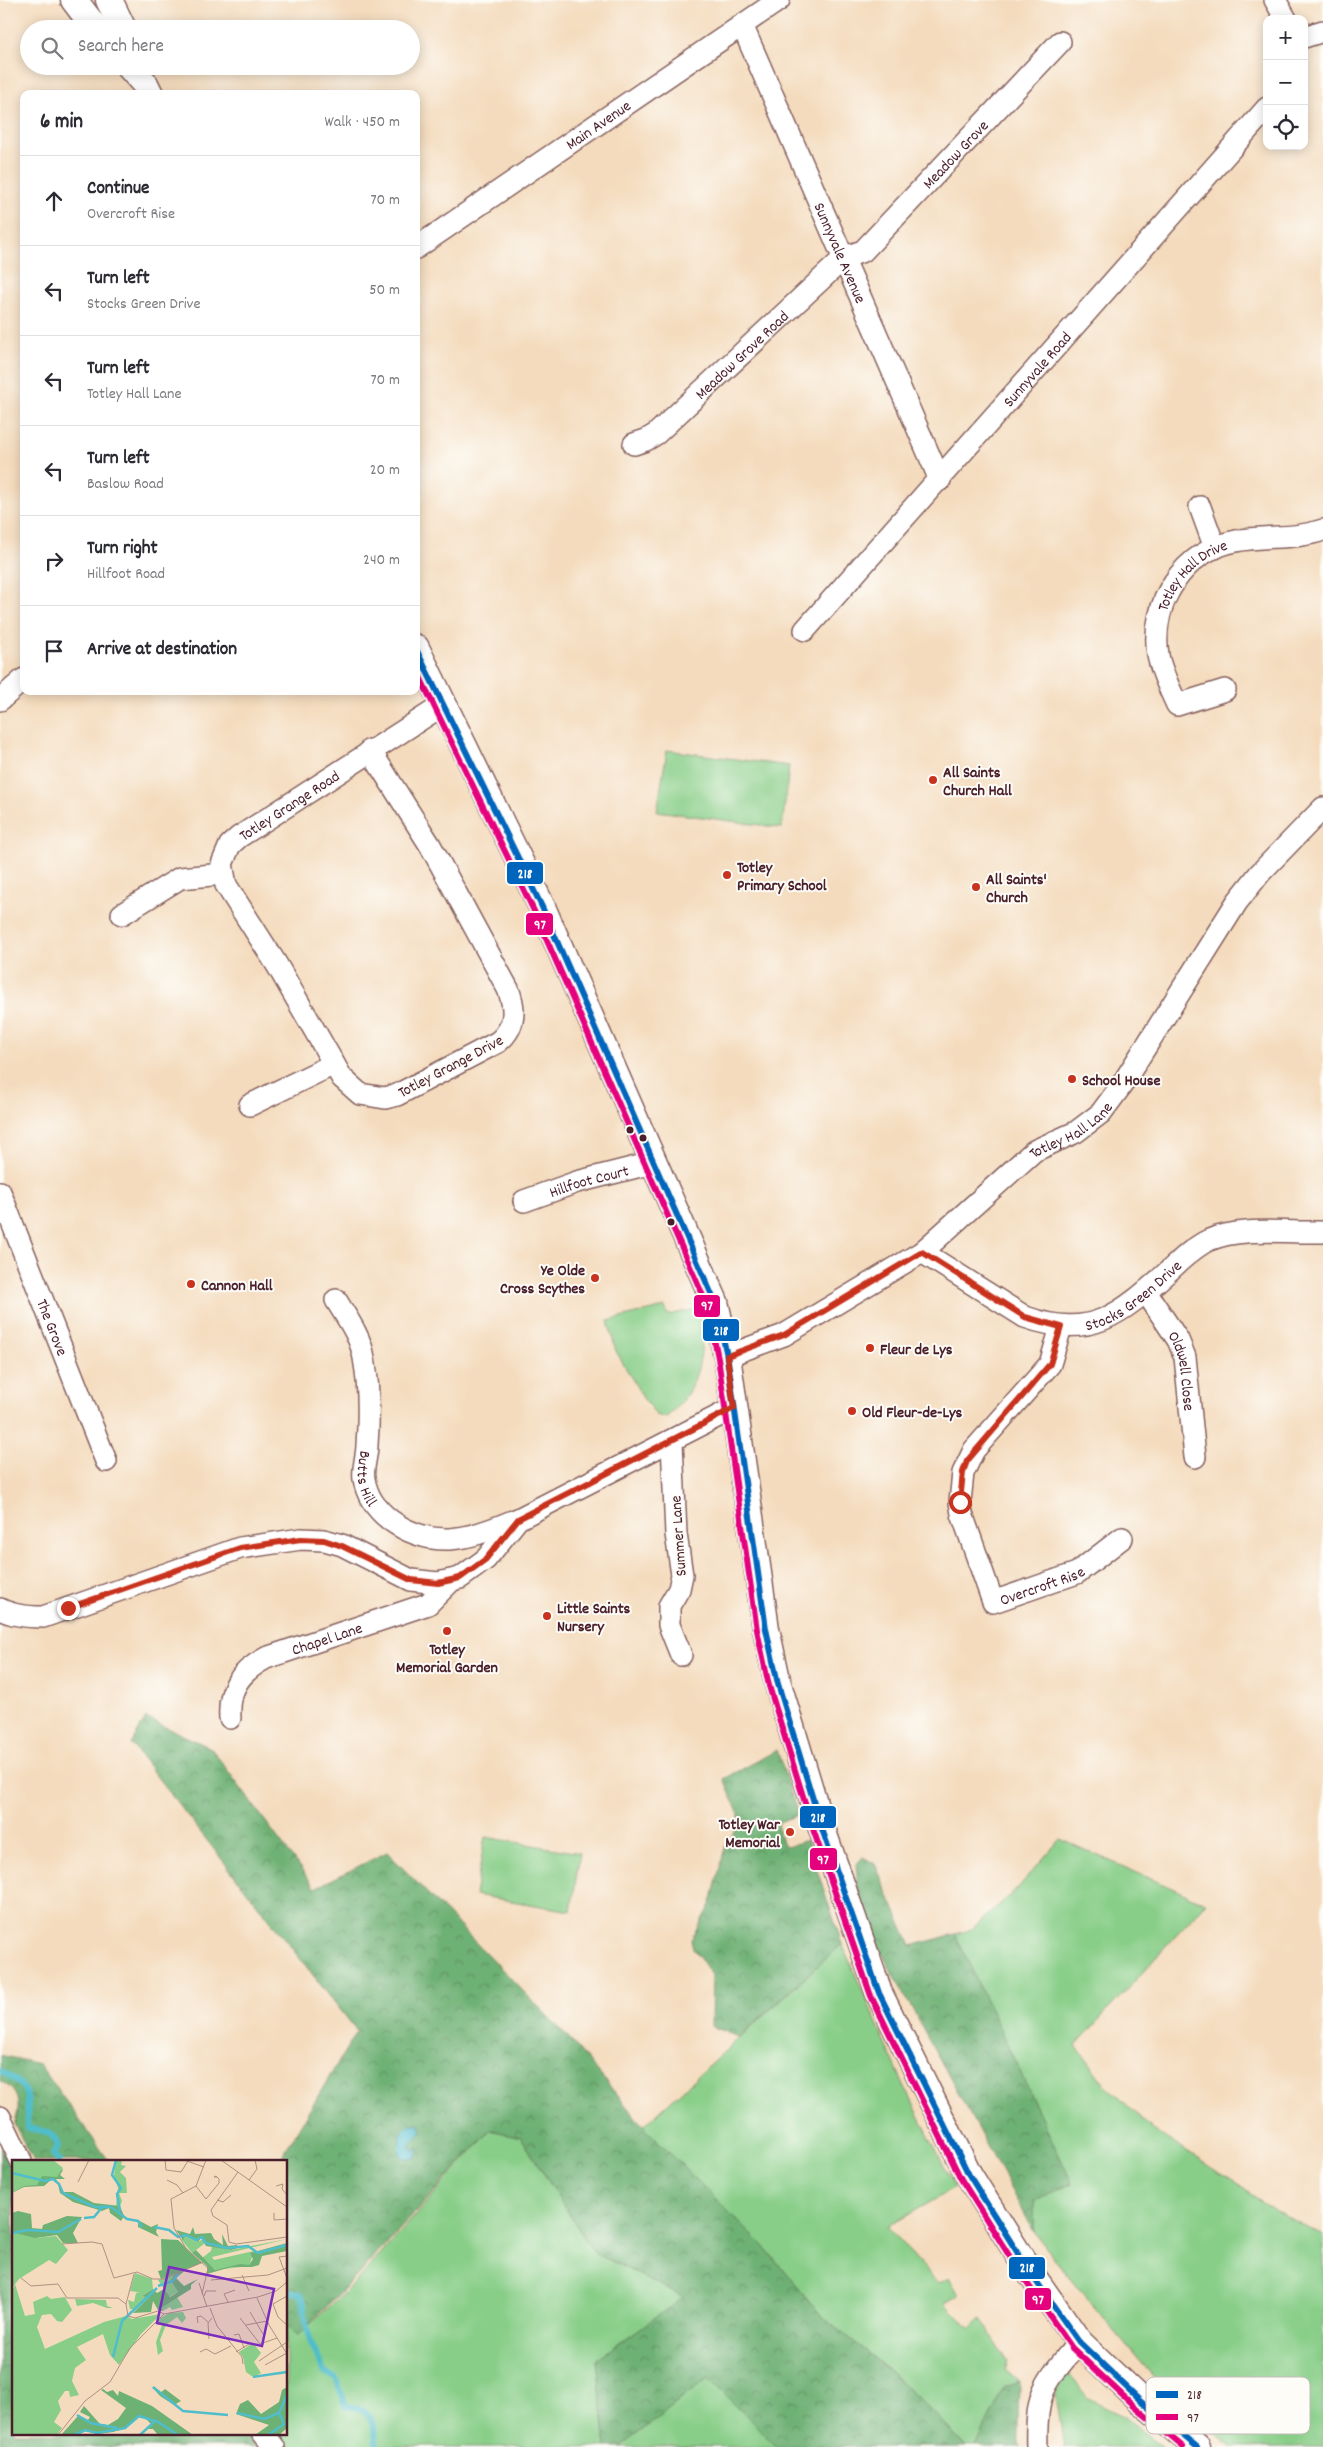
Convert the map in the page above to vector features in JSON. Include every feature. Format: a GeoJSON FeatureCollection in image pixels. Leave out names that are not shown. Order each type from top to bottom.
{"type":"FeatureCollection","features":[{"type":"Feature","properties":{"kind":"main road"},"geometry":{"type":"LineString","coordinates":[[74,0],[89,20]]}},
{"type":"Feature","properties":{"kind":"main road"},"geometry":{"type":"LineString","coordinates":[[109,0],[119,20]]}},
{"type":"Feature","properties":{"kind":"main road"},"geometry":{"type":"LineString","coordinates":[[420,656],[542,907],[652,1163],[708,1284],[719,1318],[727,1356],[766,1629],[778,1684],[822,1829],[879,1993],[969,2174],[1029,2271],[1079,2342],[1146,2405]]}},
{"type":"Feature","properties":{"kind":"main road"},"geometry":{"type":"LineString","coordinates":[[1181,2434],[1196,2447]]}},
{"type":"Feature","properties":{"kind":"street","name":"Main Avenue"},"geometry":{"type":"LineString","coordinates":[[420,245],[779,0]]}},
{"type":"Feature","properties":{"kind":"street"},"geometry":{"type":"LineString","coordinates":[[1275,0],[1284,15]]}},
{"type":"Feature","properties":{"kind":"street","name":"Sunnyvale Avenue"},"geometry":{"type":"LineString","coordinates":[[742,25],[845,257],[940,480]]}},
{"type":"Feature","properties":{"kind":"street"},"geometry":{"type":"LineString","coordinates":[[1308,36],[1323,31]]}},
{"type":"Feature","properties":{"kind":"street","name":"Meadow Grove"},"geometry":{"type":"LineString","coordinates":[[845,257],[863,250],[1060,42]]}},
{"type":"Feature","properties":{"kind":"street","name":"Sunnyvale Road"},"geometry":{"type":"LineString","coordinates":[[804,630],[940,480],[1263,113]]}},
{"type":"Feature","properties":{"kind":"street","name":"Meadow Grove Road"},"geometry":{"type":"LineString","coordinates":[[634,444],[656,434],[845,257]]}},
{"type":"Feature","properties":{"kind":"street"},"geometry":{"type":"LineString","coordinates":[[1200,507],[1215,548]]}},
{"type":"Feature","properties":{"kind":"street","name":"Totley Hall Drive"},"geometry":{"type":"LineString","coordinates":[[1225,690],[1177,705],[1158,657],[1157,627],[1166,593],[1192,562],[1215,548],[1234,541],[1251,538],[1295,538],[1323,530]]}},
{"type":"Feature","properties":{"kind":"street"},"geometry":{"type":"LineString","coordinates":[[0,700],[20,682]]}},
{"type":"Feature","properties":{"kind":"street","name":"Totley Grange Road"},"geometry":{"type":"LineString","coordinates":[[223,874],[222,864],[225,854],[239,837],[370,750],[443,705]]}},
{"type":"Feature","properties":{"kind":"street","name":"Totley Grange Drive"},"geometry":{"type":"LineString","coordinates":[[223,874],[226,885],[277,965],[342,1078],[360,1094],[385,1098],[397,1095],[505,1037],[513,1021],[513,1002],[508,989],[430,845],[370,750]]}},
{"type":"Feature","properties":{"kind":"street","name":"Totley Hall Lane"},"geometry":{"type":"LineString","coordinates":[[727,1356],[784,1335],[922,1252],[1034,1151],[1076,1132],[1101,1113],[1122,1086],[1237,902],[1260,873],[1323,808]]}},
{"type":"Feature","properties":{"kind":"street"},"geometry":{"type":"LineString","coordinates":[[122,914],[180,878],[223,874]]}},
{"type":"Feature","properties":{"kind":"street"},"geometry":{"type":"LineString","coordinates":[[250,1105],[334,1064]]}},
{"type":"Feature","properties":{"kind":"street","name":"Hillfoot Court"},"geometry":{"type":"LineString","coordinates":[[524,1201],[577,1182],[652,1163]]}},
{"type":"Feature","properties":{"kind":"street","name":"The Grove"},"geometry":{"type":"LineString","coordinates":[[0,1192],[106,1461]]}},
{"type":"Feature","properties":{"kind":"street","name":"Stocks Green Drive"},"geometry":{"type":"LineString","coordinates":[[922,1252],[1025,1317],[1061,1327],[1083,1326],[1108,1318],[1127,1307],[1191,1251],[1218,1237],[1238,1233],[1323,1232]]}},
{"type":"Feature","properties":{"kind":"street","name":"Oldwell Close"},"geometry":{"type":"LineString","coordinates":[[1146,1292],[1178,1340],[1185,1357],[1195,1457]]}},
{"type":"Feature","properties":{"kind":"street","name":"Butts Hill"},"geometry":{"type":"LineString","coordinates":[[336,1300],[358,1339],[364,1358],[367,1446],[364,1477],[368,1495],[373,1503],[402,1528],[416,1535],[433,1539],[464,1538],[484,1533],[518,1519],[672,1442],[734,1408]]}},
{"type":"Feature","properties":{"kind":"street","name":"Overcroft Rise"},"geometry":{"type":"LineString","coordinates":[[1061,1327],[1050,1364],[967,1461],[961,1487],[962,1514],[993,1602],[1077,1574],[1122,1538]]}},
{"type":"Feature","properties":{"kind":"street","name":"Summer Lane"},"geometry":{"type":"LineString","coordinates":[[672,1442],[676,1527],[682,1575],[679,1589],[669,1606],[669,1625],[680,1655]]}},
{"type":"Feature","properties":{"kind":"street"},"geometry":{"type":"LineString","coordinates":[[0,1609],[7,1613],[28,1617],[43,1616],[240,1548],[301,1539],[324,1540],[342,1546],[411,1580],[438,1583],[451,1581],[468,1574],[486,1559],[518,1519]]}},
{"type":"Feature","properties":{"kind":"street","name":"Chapel Lane"},"geometry":{"type":"LineString","coordinates":[[230,1718],[231,1694],[234,1685],[253,1665],[266,1658],[428,1604],[451,1581]]}},
{"type":"Feature","properties":{"kind":"street"},"geometry":{"type":"LineString","coordinates":[[0,2118],[21,2160]]}},
{"type":"Feature","properties":{"kind":"street"},"geometry":{"type":"LineString","coordinates":[[1037,2447],[1036,2424],[1041,2393],[1049,2378],[1079,2342]]}},
{"type":"Feature","properties":{"kind":"street"},"geometry":{"type":"LineString","coordinates":[[264,2434],[274,2447]]}},
{"type":"Feature","properties":{"kind":"green space"},"geometry":{"type":"Polygon","coordinates":[[[667,750],[789,766],[782,828],[657,811],[667,750]]]}},
{"type":"Feature","properties":{"kind":"green space"},"geometry":{"type":"Polygon","coordinates":[[[665,1307],[668,1315],[697,1309],[701,1335],[700,1361],[692,1385],[676,1408],[666,1418],[656,1415],[646,1403],[616,1351],[608,1321],[665,1307]]]}},
{"type":"Feature","properties":{"kind":"green space"},"geometry":{"type":"Polygon","coordinates":[[[146,1718],[211,1748],[315,1888],[387,1852],[571,2040],[643,2126],[765,2248],[821,2315],[891,2372],[967,2447],[777,2447],[708,2378],[621,2447],[606,2447],[597,2359],[684,2297],[593,2252],[521,2137],[491,2130],[356,2277],[297,2336],[288,2327],[288,2160],[280,2160],[357,2031],[131,1744],[146,1718]]]}},
{"type":"Feature","properties":{"kind":"green space"},"geometry":{"type":"Polygon","coordinates":[[[777,1750],[798,1815],[779,1822],[778,1828],[783,1846],[787,1847],[807,1840],[842,1944],[739,2037],[711,2026],[712,1975],[693,1949],[691,1940],[711,1903],[725,1847],[738,1824],[739,1815],[724,1779],[777,1750]]]}},
{"type":"Feature","properties":{"kind":"green space"},"geometry":{"type":"Polygon","coordinates":[[[485,1837],[580,1853],[571,1911],[475,1895],[485,1837]]]}},
{"type":"Feature","properties":{"kind":"green space"},"geometry":{"type":"Polygon","coordinates":[[[1060,1839],[1206,1903],[1076,2045],[1102,2081],[1153,2130],[1289,2218],[1323,2235],[1323,2447],[1232,2447],[1216,2434],[1310,2434],[1310,2377],[1154,2377],[1071,2280],[1034,2232],[1034,2202],[1072,2183],[955,1934],[972,1929],[1017,1889],[1060,1839]]]}},
{"type":"Feature","properties":{"kind":"green space"},"geometry":{"type":"Polygon","coordinates":[[[863,1857],[875,1864],[911,1946],[955,1934],[1072,2183],[1034,2202],[1034,2232],[874,1939],[858,1891],[856,1865],[863,1857]]]}},
{"type":"Feature","properties":{"kind":"green space"},"geometry":{"type":"Polygon","coordinates":[[[842,1944],[904,2085],[955,2188],[887,2227],[938,2283],[949,2277],[959,2295],[945,2303],[971,2329],[981,2319],[1008,2362],[1005,2369],[1019,2381],[1005,2386],[976,2447],[967,2447],[891,2372],[821,2315],[765,2248],[643,2126],[842,1944]]]}},
{"type":"Feature","properties":{"kind":"green space"},"geometry":{"type":"Polygon","coordinates":[[[0,2055],[39,2064],[108,2160],[33,2160],[14,2124],[18,2111],[15,2094],[0,2081],[0,2055]]]}},
{"type":"Feature","properties":{"kind":"green space"},"geometry":{"type":"Polygon","coordinates":[[[491,2130],[521,2137],[593,2252],[685,2297],[597,2359],[606,2447],[286,2447],[277,2434],[288,2434],[288,2327],[297,2336],[357,2281],[491,2130]]]}},
{"type":"Feature","properties":{"kind":"green space"},"geometry":{"type":"Polygon","coordinates":[[[0,2148],[12,2171],[12,2434],[247,2434],[254,2447],[0,2447],[0,2148]]]}},
{"type":"Feature","properties":{"kind":"green space"},"geometry":{"type":"Polygon","coordinates":[[[1069,2375],[1088,2399],[1125,2417],[1162,2447],[1064,2447],[1055,2388],[1069,2375]]]}},
{"type":"Feature","properties":{"kind":"green space"},"geometry":{"type":"Polygon","coordinates":[[[708,2378],[777,2447],[621,2447],[708,2378]]]}},
{"type":"Feature","properties":{"kind":"green space"},"geometry":{"type":"Polygon","coordinates":[[[1019,2381],[1018,2429],[1021,2447],[976,2447],[1005,2386],[1019,2381]]]}},
{"type":"Feature","properties":{"kind":"water"},"geometry":{"type":"Polygon","coordinates":[[[416,2123],[420,2124],[422,2132],[409,2146],[412,2150],[419,2148],[416,2157],[408,2160],[400,2154],[400,2134],[406,2127],[416,2123]]]}},
{"type":"Feature","properties":{"kind":"waterway"},"geometry":{"type":"LineString","coordinates":[[0,2071],[23,2087],[28,2104],[28,2128],[46,2132],[53,2137],[58,2147],[53,2154],[58,2160]]}},
{"type":"Feature","properties":{"kind":"waterway"},"geometry":{"type":"LineString","coordinates":[[288,2292],[299,2293],[303,2298],[306,2324],[311,2343],[324,2371],[336,2379],[347,2407],[362,2409],[371,2419],[377,2447]]}},
{"type":"Feature","properties":{"kind":"transit line","name":"218"},"geometry":{"type":"LineString","coordinates":[[420,657],[542,907],[715,1302],[727,1356],[766,1629],[778,1684],[822,1829],[879,1993],[969,2175],[1029,2271],[1079,2342],[1146,2405]]}},
{"type":"Feature","properties":{"kind":"transit line","name":"97"},"geometry":{"type":"LineString","coordinates":[[420,677],[534,911],[707,1305],[718,1358],[757,1630],[769,1686],[814,1832],[871,1996],[961,2179],[1022,2276],[1072,2348],[1146,2416]]}},
{"type":"Feature","properties":{"kind":"transit line","name":"97"},"geometry":{"type":"LineString","coordinates":[[1167,2434],[1183,2447]]}},
{"type":"Feature","properties":{"kind":"transit line","name":"218"},"geometry":{"type":"LineString","coordinates":[[1181,2434],[1197,2447]]}},
{"type":"Feature","properties":{"kind":"place","name":"All Saints Church Hall"},"geometry":{"type":"Point","coordinates":[933,780]}},
{"type":"Feature","properties":{"kind":"place","name":"Totley Primary School"},"geometry":{"type":"Point","coordinates":[727,875]}},
{"type":"Feature","properties":{"kind":"place","name":"All Saints' Church"},"geometry":{"type":"Point","coordinates":[976,887]}},
{"type":"Feature","properties":{"kind":"place","name":"School House"},"geometry":{"type":"Point","coordinates":[1072,1079]}},
{"type":"Feature","properties":{"kind":"place","name":"Ye Olde Cross Scythes"},"geometry":{"type":"Point","coordinates":[595,1278]}},
{"type":"Feature","properties":{"kind":"place","name":"Cannon Hall"},"geometry":{"type":"Point","coordinates":[191,1284]}},
{"type":"Feature","properties":{"kind":"place","name":"Fleur de Lys"},"geometry":{"type":"Point","coordinates":[870,1348]}},
{"type":"Feature","properties":{"kind":"place","name":"Old Fleur-de-Lys"},"geometry":{"type":"Point","coordinates":[852,1411]}},
{"type":"Feature","properties":{"kind":"place","name":"Little Saints Nursery"},"geometry":{"type":"Point","coordinates":[547,1616]}},
{"type":"Feature","properties":{"kind":"place","name":"Totley Memorial Garden"},"geometry":{"type":"Point","coordinates":[447,1631]}},
{"type":"Feature","properties":{"kind":"place","name":"Totley War Memorial"},"geometry":{"type":"Point","coordinates":[790,1832]}},
{"type":"Feature","properties":{"kind":"route"},"geometry":{"type":"LineString","coordinates":[[68,1608],[240,1548],[301,1539],[324,1540],[342,1546],[411,1580],[438,1583],[460,1578],[486,1559],[518,1519],[672,1442],[734,1408],[727,1356],[784,1335],[922,1252],[1025,1317],[1061,1327],[1050,1364],[974,1450],[967,1461],[963,1472],[960,1502]]}}]}
